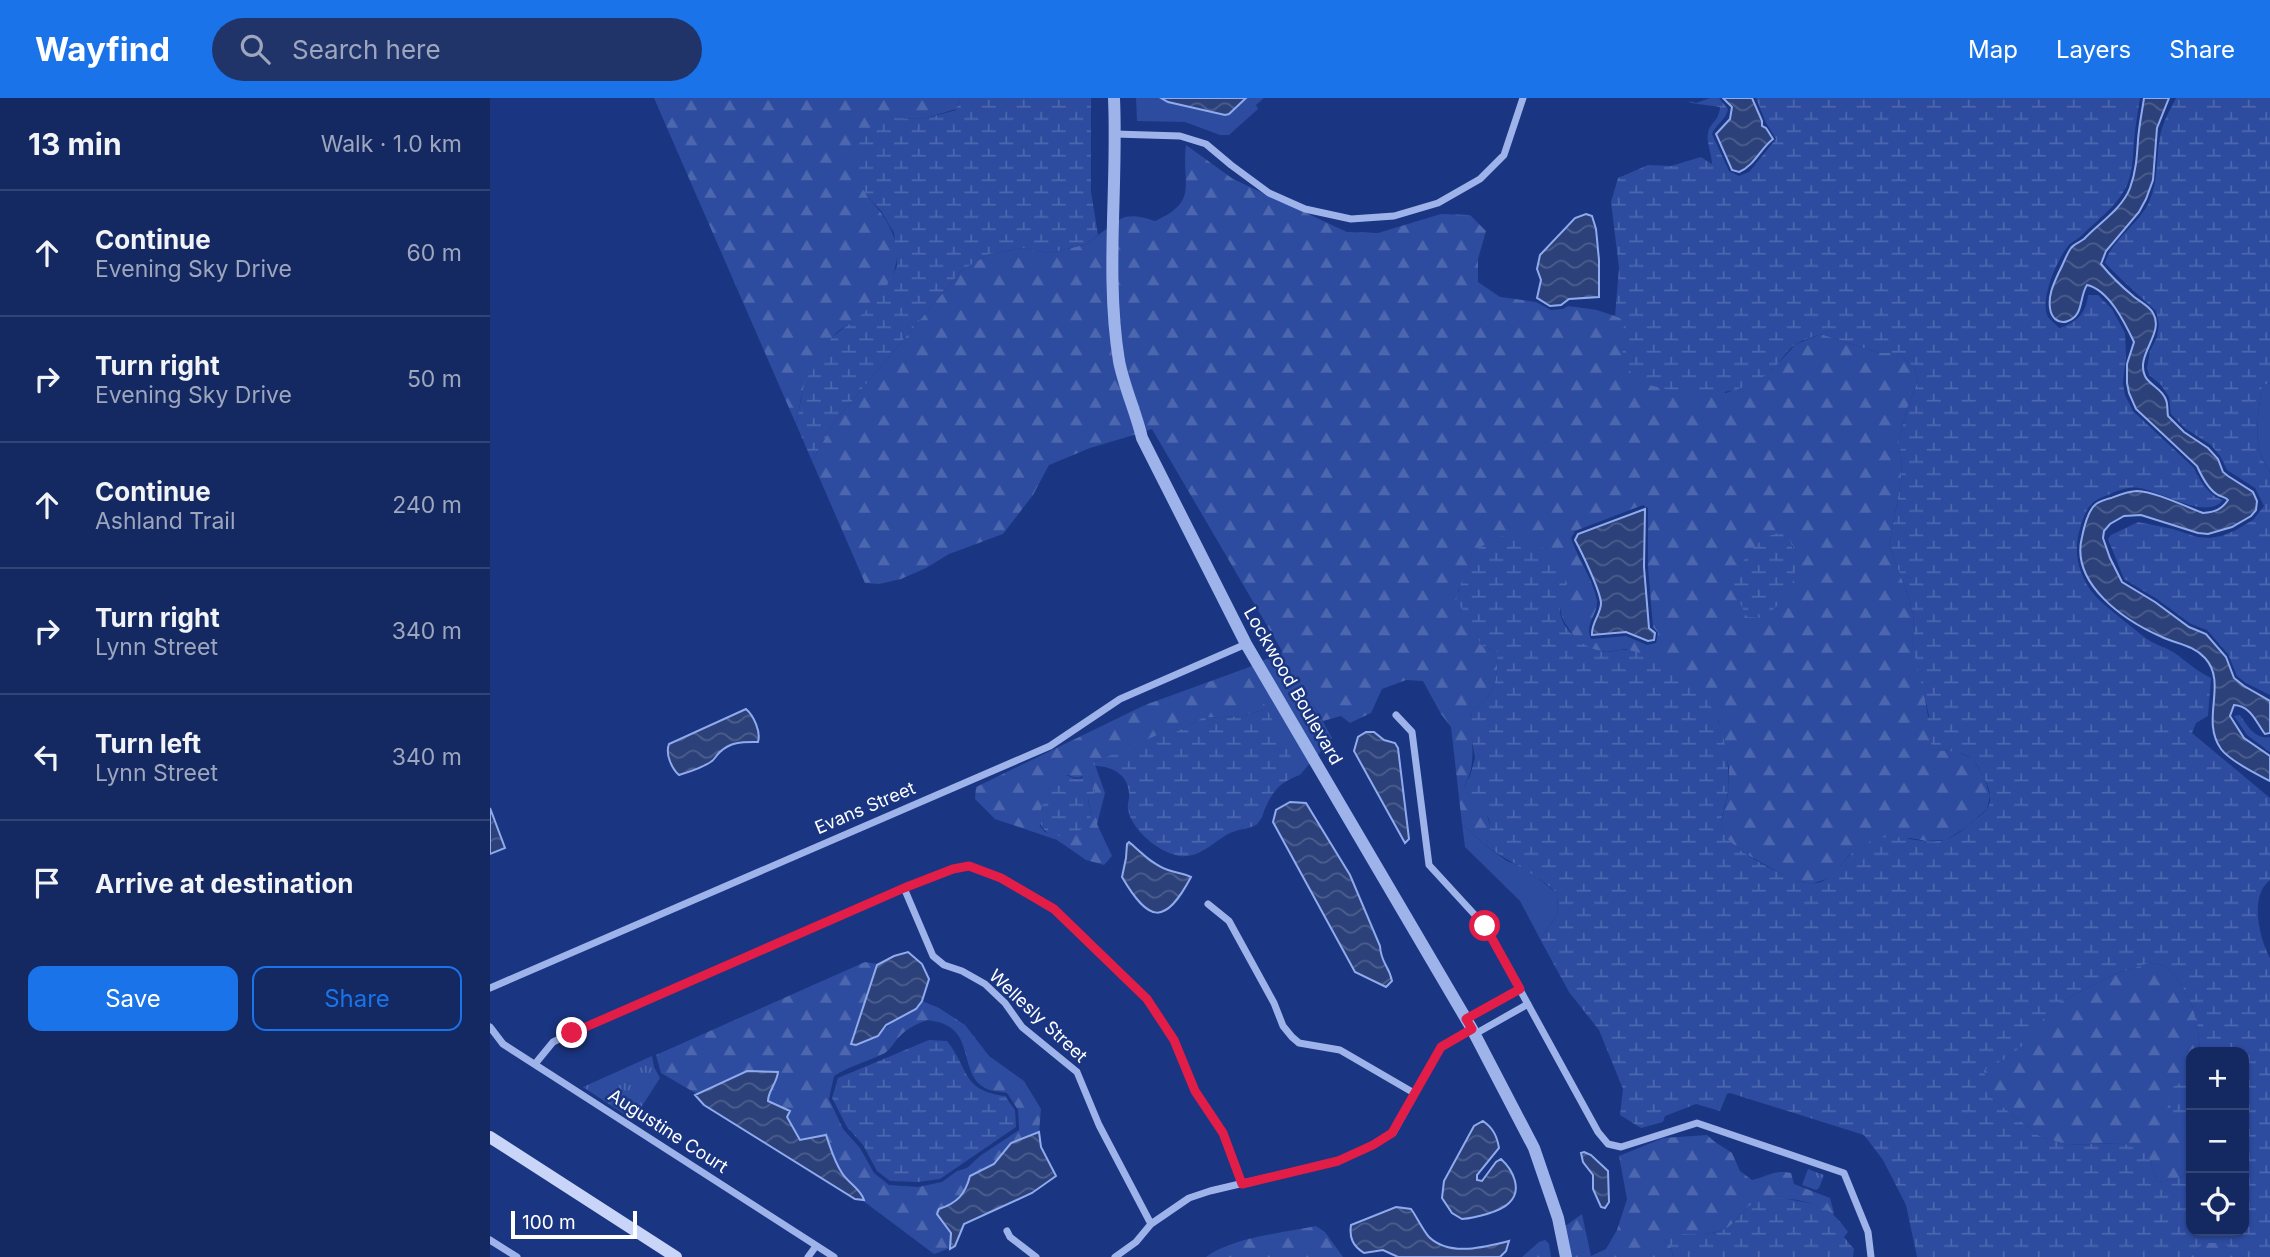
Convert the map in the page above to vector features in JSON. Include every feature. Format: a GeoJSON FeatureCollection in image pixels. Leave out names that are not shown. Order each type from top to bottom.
{"type":"FeatureCollection","features":[{"type":"Feature","properties":{"kind":"main road"},"geometry":{"type":"LineString","coordinates":[[490,1137],[676,1257]]}},
{"type":"Feature","properties":{"kind":"street","name":"Lockwood Boulevard"},"geometry":{"type":"LineString","coordinates":[[1114,98],[1114,310],[1120,364],[1142,438],[1246,644],[1471,1027],[1534,1148],[1558,1218],[1566,1257]]}},
{"type":"Feature","properties":{"kind":"street"},"geometry":{"type":"LineString","coordinates":[[1115,134],[1180,136],[1206,144],[1269,193],[1305,209],[1350,219],[1394,216],[1438,203],[1480,178],[1504,155],[1523,98]]}},
{"type":"Feature","properties":{"kind":"street","name":"Evans Street"},"geometry":{"type":"LineString","coordinates":[[490,989],[1049,746],[1120,699],[1246,644]]}},
{"type":"Feature","properties":{"kind":"street"},"geometry":{"type":"LineString","coordinates":[[1396,715],[1412,732],[1429,865],[1485,926],[1598,1132],[1608,1144],[1621,1147],[1697,1123],[1844,1173],[1868,1232],[1871,1257]]}},
{"type":"Feature","properties":{"kind":"street"},"geometry":{"type":"LineString","coordinates":[[535,1064],[553,1042],[572,1033],[904,888],[953,869],[969,866],[1001,878],[1054,909],[1147,999],[1174,1040],[1195,1091],[1223,1133],[1242,1184]]}},
{"type":"Feature","properties":{"kind":"street","name":"Wellesly Street"},"geometry":{"type":"LineString","coordinates":[[904,888],[933,956],[944,965],[962,971],[985,984],[1005,1003],[1022,1027],[1077,1072],[1099,1125],[1151,1224]]}},
{"type":"Feature","properties":{"kind":"street"},"geometry":{"type":"LineString","coordinates":[[1209,904],[1229,921],[1274,1003],[1283,1026],[1292,1037],[1299,1043],[1340,1050],[1414,1093]]}},
{"type":"Feature","properties":{"kind":"street"},"geometry":{"type":"LineString","coordinates":[[1115,1257],[1136,1242],[1151,1224],[1189,1198],[1338,1161],[1392,1133],[1441,1047],[1520,989]]}},
{"type":"Feature","properties":{"kind":"street"},"geometry":{"type":"LineString","coordinates":[[1471,1027],[1528,1004]]}},
{"type":"Feature","properties":{"kind":"street","name":"Augustine Court"},"geometry":{"type":"LineString","coordinates":[[490,1027],[503,1044],[834,1257]]}},
{"type":"Feature","properties":{"kind":"street"},"geometry":{"type":"LineString","coordinates":[[1007,1231],[1010,1237],[1036,1257]]}},
{"type":"Feature","properties":{"kind":"street"},"geometry":{"type":"LineString","coordinates":[[490,1240],[517,1257]]}},
{"type":"Feature","properties":{"kind":"street"},"geometry":{"type":"LineString","coordinates":[[808,1257],[816,1246]]}},
{"type":"Feature","properties":{"kind":"green space"},"geometry":{"type":"Polygon","coordinates":[[[654,98],[960,98],[956,109],[923,119],[896,118],[867,196],[880,211],[895,240],[895,269],[879,298],[865,313],[834,335],[827,345],[806,382],[796,424],[654,98]]]}},
{"type":"Feature","properties":{"kind":"green space"},"geometry":{"type":"Polygon","coordinates":[[[960,98],[1091,98],[1091,192],[1098,235],[1087,244],[1050,253],[1023,248],[989,254],[962,270],[835,421],[812,461],[796,424],[804,385],[815,361],[833,336],[864,313],[885,289],[897,266],[894,233],[853,173],[860,139],[876,122],[895,118],[923,119],[956,110],[960,98]]]}},
{"type":"Feature","properties":{"kind":"green space"},"geometry":{"type":"Polygon","coordinates":[[[1136,98],[1161,98],[1225,115],[1246,98],[1264,98],[1256,105],[1258,109],[1229,135],[1220,135],[1185,122],[1137,121],[1136,98]]]}},
{"type":"Feature","properties":{"kind":"green space"},"geometry":{"type":"Polygon","coordinates":[[[1719,98],[1728,109],[1712,134],[1729,171],[1739,176],[1749,172],[1776,139],[1756,98],[2140,98],[2128,184],[2111,208],[2064,252],[2050,280],[2046,310],[2048,317],[2059,328],[2079,317],[2088,295],[2098,295],[2112,309],[2125,333],[2123,383],[2125,395],[2133,411],[2194,468],[2209,492],[2223,500],[2216,506],[2206,507],[2183,503],[2139,488],[2119,491],[2093,502],[2087,509],[2079,531],[2077,554],[2086,582],[2101,602],[2147,639],[2211,678],[2208,716],[2196,723],[2192,733],[2270,798],[2270,880],[2260,896],[2258,918],[2262,940],[2270,958],[2270,1257],[2244,1257],[2223,1243],[2204,1243],[2189,1257],[1917,1257],[1906,1205],[1883,1160],[1864,1135],[1730,1093],[1727,1094],[1720,1111],[1696,1104],[1665,1116],[1663,1122],[1641,1128],[1620,1115],[1623,1089],[1599,1030],[1569,992],[1540,939],[1558,914],[1557,893],[1486,846],[1490,829],[1488,817],[1480,809],[1464,802],[1464,788],[1475,758],[1470,729],[1472,711],[1491,693],[1497,670],[1497,652],[1481,645],[1470,620],[1456,601],[1472,552],[1498,537],[1511,534],[1533,540],[1554,558],[1567,583],[1560,606],[1561,617],[1576,638],[1599,651],[1628,650],[1640,653],[1677,670],[1691,681],[1712,707],[1724,740],[1728,791],[1721,827],[1733,844],[1772,869],[1807,883],[1820,882],[1831,876],[1854,852],[1871,841],[1889,837],[1926,841],[1947,839],[1981,815],[1987,809],[1990,798],[1988,787],[1973,760],[1958,752],[1934,750],[1924,727],[1929,716],[1912,644],[1913,614],[1889,545],[1901,482],[1899,440],[1918,381],[1914,367],[1898,353],[1879,353],[1821,334],[1796,344],[1763,377],[1739,389],[1726,392],[1686,392],[1651,386],[1633,375],[1625,362],[1622,334],[1626,320],[1615,316],[1619,268],[1611,202],[1618,178],[1648,165],[1671,166],[1701,157],[1712,164],[1708,134],[1720,107],[1691,103],[1689,101],[1696,103],[1719,98]],[[2149,963],[2115,974],[2054,1005],[2022,1046],[2007,1058],[1984,1070],[1988,1095],[2039,1136],[2068,1145],[2121,1143],[2143,1150],[2150,1160],[2157,1182],[2177,1179],[2186,1174],[2186,1236],[2249,1236],[2249,1047],[2200,1047],[2192,1005],[2180,982],[2165,966],[2149,963]]]}},
{"type":"Feature","properties":{"kind":"green space"},"geometry":{"type":"Polygon","coordinates":[[[2176,98],[2270,98],[2270,383],[2262,386],[2257,431],[2260,452],[2270,472],[2270,695],[2237,676],[2228,654],[2207,630],[2191,624],[2124,579],[2108,539],[2138,522],[2197,537],[2221,536],[2253,520],[2264,506],[2255,488],[2227,470],[2211,445],[2186,429],[2171,414],[2169,397],[2161,385],[2149,375],[2147,368],[2159,325],[2156,311],[2105,263],[2113,246],[2149,202],[2155,184],[2162,128],[2176,98]]]}},
{"type":"Feature","properties":{"kind":"green space"},"geometry":{"type":"Polygon","coordinates":[[[1186,145],[1233,179],[1347,232],[1378,233],[1441,214],[1470,215],[1486,231],[1478,259],[1478,282],[1500,297],[1536,302],[1551,310],[1568,306],[1597,310],[1627,320],[1726,393],[1772,370],[1796,344],[1821,334],[1879,353],[1898,353],[1914,367],[1918,381],[1899,440],[1901,482],[1889,545],[1913,614],[1912,644],[1920,671],[1934,750],[1956,751],[1973,759],[1985,779],[1990,796],[1987,809],[1946,840],[1926,841],[1910,838],[1850,854],[1830,878],[1811,884],[1791,879],[1746,854],[1726,839],[1720,826],[1728,794],[1729,768],[1718,720],[1677,670],[1626,649],[1606,652],[1591,649],[1575,638],[1563,620],[1560,608],[1472,552],[1458,591],[1481,645],[1497,652],[1494,686],[1486,699],[1472,711],[1472,759],[1464,788],[1487,815],[1491,829],[1486,846],[1462,824],[1451,727],[1423,681],[1406,680],[1382,689],[1371,713],[1350,723],[1341,716],[1323,721],[1152,429],[1145,431],[1124,363],[1118,309],[1119,220],[1131,216],[1155,221],[1178,206],[1185,190],[1186,145]],[[1643,505],[1575,531],[1571,538],[1593,585],[1597,601],[1589,629],[1591,639],[1626,636],[1647,645],[1656,643],[1658,633],[1653,627],[1648,567],[1648,508],[1643,505]],[[1793,545],[1740,603],[1793,556],[1793,545]]]}},
{"type":"Feature","properties":{"kind":"green space"},"geometry":{"type":"Polygon","coordinates":[[[1110,226],[1109,309],[1137,434],[1090,448],[1049,465],[1033,495],[1003,534],[949,554],[901,579],[879,584],[865,583],[812,461],[835,421],[962,270],[989,254],[1023,248],[1050,253],[1087,244],[1110,226]]]}},
{"type":"Feature","properties":{"kind":"green space"},"geometry":{"type":"Polygon","coordinates":[[[2270,383],[2270,472],[2260,452],[2257,430],[2262,386],[2270,383]]]}},
{"type":"Feature","properties":{"kind":"green space"},"geometry":{"type":"Polygon","coordinates":[[[1781,533],[1788,535],[1793,548],[1793,582],[1782,601],[1763,618],[1747,617],[1732,581],[1758,544],[1781,533]]]}},
{"type":"Feature","properties":{"kind":"green space"},"geometry":{"type":"Polygon","coordinates":[[[1283,651],[1332,738],[1317,756],[1262,661],[1283,651]]]}},
{"type":"Feature","properties":{"kind":"green space"},"geometry":{"type":"Polygon","coordinates":[[[1254,665],[1311,762],[1300,775],[1244,669],[1254,665]]]}},
{"type":"Feature","properties":{"kind":"green space"},"geometry":{"type":"Polygon","coordinates":[[[1244,669],[1267,709],[1241,716],[1202,718],[1168,737],[1094,762],[1105,793],[1097,824],[1112,856],[1104,865],[1086,860],[1057,840],[995,819],[975,799],[976,787],[1145,705],[1244,669]],[[1089,771],[1079,778],[1068,775],[1060,779],[1047,796],[1040,826],[1045,832],[1057,834],[1091,814],[1088,798],[1095,792],[1089,771]]]}},
{"type":"Feature","properties":{"kind":"green space"},"geometry":{"type":"Polygon","coordinates":[[[1267,709],[1300,775],[1278,788],[1256,825],[1230,833],[1196,854],[1172,854],[1144,836],[1130,816],[1126,781],[1118,772],[1095,766],[1093,763],[1164,732],[1169,736],[1202,718],[1241,716],[1267,709]]]}},
{"type":"Feature","properties":{"kind":"green space"},"geometry":{"type":"Polygon","coordinates":[[[2240,715],[2256,734],[2270,737],[2270,752],[2247,735],[2234,716],[2240,715]]]}},
{"type":"Feature","properties":{"kind":"green space"},"geometry":{"type":"Polygon","coordinates":[[[1089,770],[1095,792],[1094,800],[1088,799],[1091,813],[1089,821],[1082,828],[1064,836],[1046,831],[1041,825],[1040,815],[1052,786],[1063,774],[1076,779],[1082,778],[1084,772],[1089,770]]]}},
{"type":"Feature","properties":{"kind":"green space"},"geometry":{"type":"Polygon","coordinates":[[[1462,824],[1486,846],[1507,861],[1525,868],[1557,893],[1558,914],[1540,939],[1520,901],[1465,847],[1462,824]]]}},
{"type":"Feature","properties":{"kind":"green space"},"geometry":{"type":"Polygon","coordinates":[[[865,962],[878,964],[852,1037],[878,1036],[922,1001],[939,1008],[965,1025],[989,1056],[1024,1081],[1041,1109],[1039,1133],[1011,1143],[994,1164],[970,1176],[959,1197],[939,1209],[941,1221],[951,1233],[950,1248],[934,1254],[862,1200],[860,1193],[839,1168],[826,1135],[800,1140],[787,1117],[767,1101],[778,1073],[747,1071],[697,1094],[661,1073],[656,1055],[865,962]],[[928,1020],[906,1031],[885,1053],[834,1076],[829,1099],[843,1129],[860,1148],[874,1173],[889,1185],[918,1187],[942,1182],[957,1171],[967,1168],[1019,1130],[1018,1110],[1007,1093],[987,1089],[977,1082],[959,1037],[953,1029],[928,1020]]]}},
{"type":"Feature","properties":{"kind":"green space"},"geometry":{"type":"Polygon","coordinates":[[[2149,963],[2165,966],[2180,982],[2192,1005],[2200,1047],[2186,1047],[2186,1174],[2177,1179],[2157,1182],[2150,1160],[2121,1143],[2067,1145],[2039,1136],[1988,1095],[1983,1070],[2007,1058],[2021,1046],[2054,1005],[2115,974],[2149,963]]]}},
{"type":"Feature","properties":{"kind":"green space"},"geometry":{"type":"Polygon","coordinates":[[[929,1040],[947,1041],[973,1084],[991,1093],[1005,1096],[1015,1110],[1016,1127],[940,1179],[918,1182],[890,1181],[877,1171],[863,1145],[847,1127],[832,1098],[838,1078],[929,1040]]]}},
{"type":"Feature","properties":{"kind":"green space"},"geometry":{"type":"Polygon","coordinates":[[[652,1056],[660,1078],[633,1120],[583,1087],[652,1056]]]}},
{"type":"Feature","properties":{"kind":"green space"},"geometry":{"type":"Polygon","coordinates":[[[2186,1080],[2186,1133],[2167,1101],[2174,1086],[2186,1080]]]}},
{"type":"Feature","properties":{"kind":"green space"},"geometry":{"type":"Polygon","coordinates":[[[1707,1135],[1732,1153],[1740,1171],[1752,1180],[1776,1173],[1791,1173],[1794,1184],[1830,1198],[1833,1215],[1805,1202],[1771,1199],[1751,1205],[1723,1230],[1663,1238],[1671,1246],[1673,1257],[1570,1257],[1564,1227],[1582,1214],[1591,1256],[1606,1249],[1617,1230],[1627,1199],[1619,1156],[1663,1138],[1707,1135]]]}},
{"type":"Feature","properties":{"kind":"green space"},"geometry":{"type":"Polygon","coordinates":[[[1808,1169],[1824,1175],[1816,1190],[1802,1185],[1808,1169]]]}},
{"type":"Feature","properties":{"kind":"green space"},"geometry":{"type":"Polygon","coordinates":[[[1781,1198],[1820,1206],[1834,1215],[1848,1232],[1844,1237],[1854,1249],[1853,1257],[1673,1257],[1671,1246],[1663,1238],[1663,1233],[1718,1232],[1732,1224],[1753,1204],[1764,1199],[1781,1198]]]}},
{"type":"Feature","properties":{"kind":"green space"},"geometry":{"type":"Polygon","coordinates":[[[1316,1226],[1325,1232],[1343,1257],[1206,1257],[1244,1240],[1316,1226]]]}},
{"type":"Feature","properties":{"kind":"green space"},"geometry":{"type":"Polygon","coordinates":[[[1545,1240],[1549,1244],[1551,1257],[1522,1257],[1539,1242],[1545,1240]]]}},
{"type":"Feature","properties":{"kind":"green space"},"geometry":{"type":"Polygon","coordinates":[[[2204,1243],[2224,1243],[2244,1257],[2189,1257],[2204,1243]]]}},
{"type":"Feature","properties":{"kind":"water"},"geometry":{"type":"Polygon","coordinates":[[[1161,98],[1246,98],[1225,115],[1161,98]]]}},
{"type":"Feature","properties":{"kind":"water"},"geometry":{"type":"Polygon","coordinates":[[[1723,98],[1752,98],[1762,126],[1773,139],[1749,166],[1739,172],[1732,170],[1716,134],[1730,119],[1732,107],[1723,98]]]}},
{"type":"Feature","properties":{"kind":"water"},"geometry":{"type":"Polygon","coordinates":[[[2144,98],[2169,98],[2157,128],[2153,180],[2139,212],[2106,251],[2101,264],[2153,313],[2155,328],[2143,368],[2147,379],[2164,396],[2168,416],[2184,432],[2208,448],[2218,459],[2223,472],[2253,492],[2257,501],[2256,510],[2251,516],[2232,527],[2208,534],[2141,515],[2124,516],[2110,524],[2104,531],[2103,538],[2122,582],[2189,627],[2206,634],[2226,657],[2234,678],[2270,701],[2270,733],[2265,734],[2245,708],[2234,705],[2230,716],[2244,738],[2270,756],[2270,781],[2225,754],[2215,738],[2214,679],[2205,658],[2190,647],[2147,630],[2117,611],[2092,585],[2080,554],[2089,514],[2096,504],[2104,500],[2131,492],[2145,492],[2203,513],[2217,510],[2228,500],[2211,490],[2197,466],[2136,409],[2127,383],[2127,364],[2134,342],[2109,300],[2087,285],[2077,315],[2073,318],[2064,322],[2058,321],[2051,311],[2052,289],[2069,251],[2116,209],[2130,188],[2136,164],[2144,98]]]}},
{"type":"Feature","properties":{"kind":"water"},"geometry":{"type":"Polygon","coordinates":[[[1586,214],[1592,216],[1596,229],[1599,297],[1569,299],[1561,305],[1550,306],[1537,298],[1541,280],[1537,269],[1540,255],[1575,218],[1586,214]]]}},
{"type":"Feature","properties":{"kind":"water"},"geometry":{"type":"Polygon","coordinates":[[[1645,509],[1644,567],[1649,628],[1655,633],[1654,640],[1648,641],[1626,632],[1592,635],[1601,603],[1600,597],[1575,540],[1578,534],[1645,509]]]}},
{"type":"Feature","properties":{"kind":"water"},"geometry":{"type":"Polygon","coordinates":[[[746,709],[756,724],[758,742],[733,744],[724,748],[705,765],[679,775],[676,772],[669,757],[669,744],[746,709]]]}},
{"type":"Feature","properties":{"kind":"water"},"geometry":{"type":"Polygon","coordinates":[[[1366,732],[1374,732],[1384,740],[1395,743],[1398,748],[1409,839],[1405,843],[1354,751],[1358,737],[1366,732]]]}},
{"type":"Feature","properties":{"kind":"water"},"geometry":{"type":"Polygon","coordinates":[[[1290,802],[1306,803],[1350,875],[1391,976],[1392,981],[1386,987],[1355,972],[1273,822],[1276,810],[1290,802]]]}},
{"type":"Feature","properties":{"kind":"water"},"geometry":{"type":"Polygon","coordinates":[[[490,808],[505,848],[490,854],[490,808]]]}},
{"type":"Feature","properties":{"kind":"water"},"geometry":{"type":"Polygon","coordinates":[[[1129,842],[1157,865],[1191,877],[1182,893],[1165,911],[1157,913],[1149,910],[1122,877],[1129,842]]]}},
{"type":"Feature","properties":{"kind":"water"},"geometry":{"type":"Polygon","coordinates":[[[908,952],[922,964],[929,979],[922,1001],[916,1009],[886,1025],[878,1036],[856,1045],[851,1044],[877,965],[908,952]]]}},
{"type":"Feature","properties":{"kind":"water"},"geometry":{"type":"Polygon","coordinates":[[[747,1071],[778,1072],[768,1101],[790,1111],[787,1117],[800,1140],[826,1135],[839,1168],[864,1200],[855,1199],[704,1105],[695,1095],[747,1071]]]}},
{"type":"Feature","properties":{"kind":"water"},"geometry":{"type":"Polygon","coordinates":[[[1483,1121],[1494,1133],[1499,1148],[1477,1175],[1477,1180],[1482,1181],[1501,1159],[1515,1180],[1515,1192],[1509,1203],[1500,1209],[1462,1219],[1452,1213],[1442,1198],[1444,1181],[1474,1126],[1483,1121]]]}},
{"type":"Feature","properties":{"kind":"water"},"geometry":{"type":"Polygon","coordinates":[[[1039,1132],[1041,1147],[1056,1176],[1032,1193],[964,1224],[955,1246],[950,1249],[951,1233],[937,1214],[939,1209],[959,1197],[970,1176],[994,1164],[1011,1143],[1039,1132]]]}},
{"type":"Feature","properties":{"kind":"water"},"geometry":{"type":"Polygon","coordinates":[[[1584,1152],[1608,1171],[1609,1202],[1605,1208],[1601,1207],[1593,1189],[1593,1175],[1583,1162],[1581,1153],[1584,1152]]]}},
{"type":"Feature","properties":{"kind":"water"},"geometry":{"type":"Polygon","coordinates":[[[1396,1207],[1411,1209],[1426,1234],[1447,1247],[1468,1249],[1509,1241],[1506,1251],[1500,1257],[1398,1257],[1383,1250],[1364,1253],[1360,1250],[1351,1238],[1351,1225],[1396,1207]]]}},
{"type":"Feature","properties":{"kind":"route"},"geometry":{"type":"LineString","coordinates":[[572,1033],[904,888],[953,869],[969,866],[1001,878],[1054,909],[1147,999],[1174,1040],[1195,1091],[1223,1133],[1242,1184],[1338,1161],[1392,1133],[1441,1047],[1472,1029],[1466,1019],[1520,989],[1485,926]]}}]}
